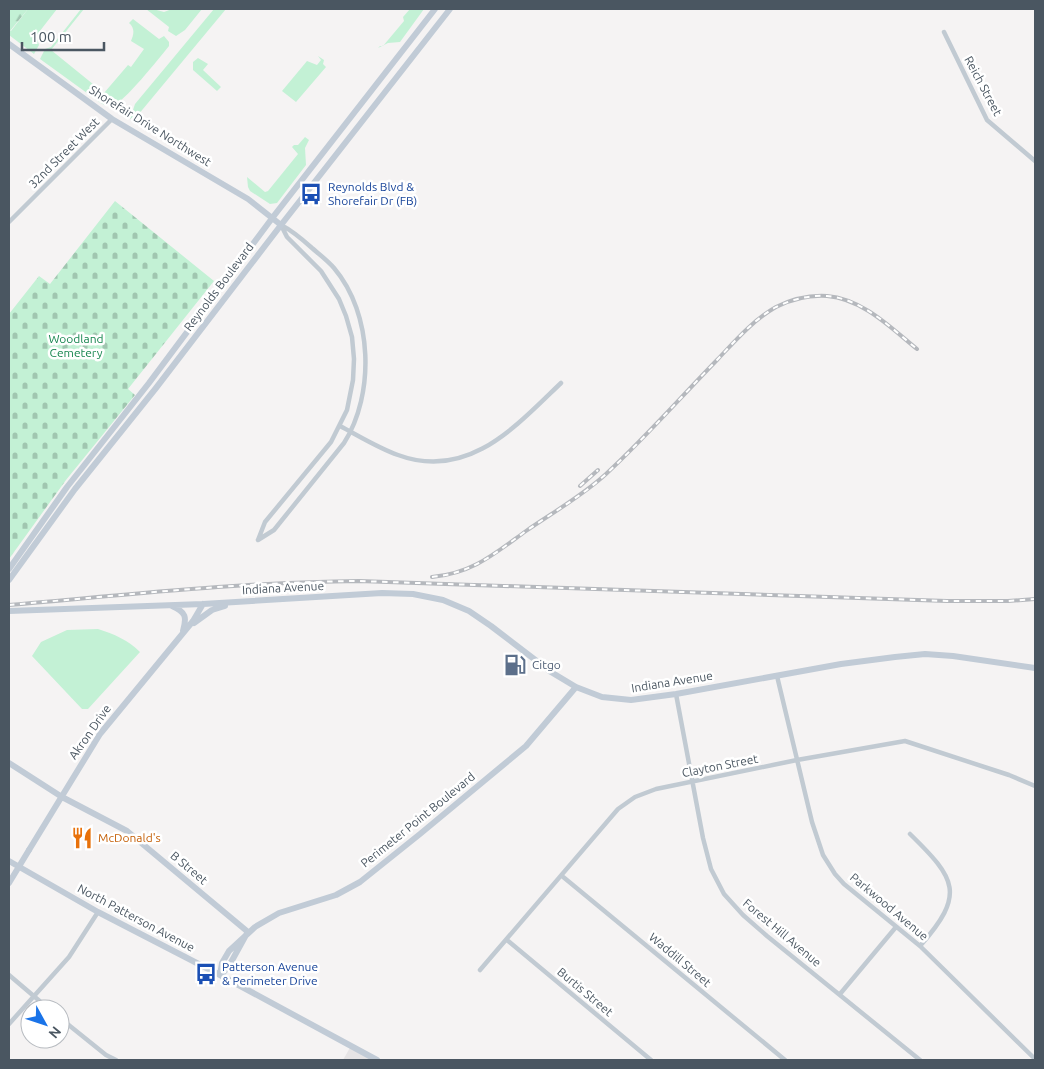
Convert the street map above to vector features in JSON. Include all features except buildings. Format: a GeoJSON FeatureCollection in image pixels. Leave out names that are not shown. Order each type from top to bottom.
{"type":"FeatureCollection","features":[{"type":"Feature","properties":{"kind":"main road","name":"Reynolds Boulevard"},"geometry":{"type":"LineString","coordinates":[[9,569],[67,487],[148,383],[272,217],[435,9]]}},
{"type":"Feature","properties":{"kind":"main road","name":"Reynolds Boulevard"},"geometry":{"type":"LineString","coordinates":[[9,580],[75,490],[450,9]]}},
{"type":"Feature","properties":{"kind":"main road","name":"Shorefair Drive Northwest"},"geometry":{"type":"LineString","coordinates":[[9,44],[112,119],[248,199],[281,225]]}},
{"type":"Feature","properties":{"kind":"main road","name":"Indiana Avenue"},"geometry":{"type":"LineString","coordinates":[[9,611],[204,604],[382,593],[413,594],[443,600],[469,611],[551,672],[576,687],[602,697],[631,700],[895,656],[925,654],[953,656],[1035,668]]}},
{"type":"Feature","properties":{"kind":"main road"},"geometry":{"type":"LineString","coordinates":[[185,631],[214,609],[240,602]]}},
{"type":"Feature","properties":{"kind":"main road","name":"Akron Drive"},"geometry":{"type":"LineString","coordinates":[[9,884],[100,734],[185,631],[204,604]]}},
{"type":"Feature","properties":{"kind":"main road"},"geometry":{"type":"LineString","coordinates":[[171,605],[182,611],[186,617],[185,631]]}},
{"type":"Feature","properties":{"kind":"main road","name":"Perimeter Point Boulevard"},"geometry":{"type":"LineString","coordinates":[[220,975],[222,963],[229,951],[248,932],[279,913],[336,895],[360,882],[528,744],[576,687]]}},
{"type":"Feature","properties":{"kind":"main road"},"geometry":{"type":"LineString","coordinates":[[9,763],[62,797]]}},
{"type":"Feature","properties":{"kind":"main road","name":"B Street"},"geometry":{"type":"LineString","coordinates":[[62,797],[127,831],[248,932]]}},
{"type":"Feature","properties":{"kind":"main road","name":"North Patterson Avenue"},"geometry":{"type":"LineString","coordinates":[[9,862],[98,912],[220,975],[377,1060]]}},
{"type":"Feature","properties":{"kind":"street","name":"Reich Street"},"geometry":{"type":"LineString","coordinates":[[944,32],[987,120],[1035,162]]}},
{"type":"Feature","properties":{"kind":"street","name":"32nd Street West"},"geometry":{"type":"LineString","coordinates":[[9,222],[112,119]]}},
{"type":"Feature","properties":{"kind":"street","name":"Shorefair Drive Northwest"},"geometry":{"type":"LineString","coordinates":[[281,225],[292,230],[334,268],[356,305],[365,346],[366,364],[363,393],[351,432],[274,530],[258,540],[265,522],[331,442],[347,410],[353,380],[352,344],[346,316],[339,300],[322,271],[286,238],[281,225]]}},
{"type":"Feature","properties":{"kind":"street"},"geometry":{"type":"LineString","coordinates":[[340,426],[398,455],[412,459],[435,462],[458,458],[477,453],[500,439],[561,383]]}},
{"type":"Feature","properties":{"kind":"street","name":"Parkwood Avenue"},"geometry":{"type":"LineString","coordinates":[[777,676],[818,843],[828,864],[844,884],[920,946],[1035,1059]]}},
{"type":"Feature","properties":{"kind":"street","name":"Forest Hill Avenue"},"geometry":{"type":"LineString","coordinates":[[676,694],[707,858],[724,894],[749,920],[920,1060]]}},
{"type":"Feature","properties":{"kind":"street","name":"Clayton Street"},"geometry":{"type":"LineString","coordinates":[[480,970],[602,828],[626,802],[641,794],[693,781],[797,760],[905,741],[1009,775],[1035,786]]}},
{"type":"Feature","properties":{"kind":"street"},"geometry":{"type":"LineString","coordinates":[[910,834],[942,868],[950,886],[949,902],[945,913],[920,946]]}},
{"type":"Feature","properties":{"kind":"street","name":"Waddill Street"},"geometry":{"type":"LineString","coordinates":[[562,876],[785,1060]]}},
{"type":"Feature","properties":{"kind":"street"},"geometry":{"type":"LineString","coordinates":[[9,1024],[69,957],[98,912]]}},
{"type":"Feature","properties":{"kind":"street"},"geometry":{"type":"LineString","coordinates":[[840,994],[896,927]]}},
{"type":"Feature","properties":{"kind":"street","name":"Burtis Street"},"geometry":{"type":"LineString","coordinates":[[507,940],[651,1060]]}},
{"type":"Feature","properties":{"kind":"street"},"geometry":{"type":"LineString","coordinates":[[9,975],[37,999]]}},
{"type":"Feature","properties":{"kind":"street"},"geometry":{"type":"LineString","coordinates":[[70,1026],[106,1055],[116,1060]]}},
{"type":"Feature","properties":{"kind":"shaded area"},"geometry":{"type":"Polygon","coordinates":[[[351,1046],[377,1060],[343,1060],[351,1046]]]}},
{"type":"Feature","properties":{"kind":"green space"},"geometry":{"type":"Polygon","coordinates":[[[9,9],[28,9],[10,31],[9,30],[9,9]]]}},
{"type":"Feature","properties":{"kind":"green space"},"geometry":{"type":"Polygon","coordinates":[[[28,9],[57,9],[36,36],[39,45],[34,54],[9,35],[9,30],[11,31],[28,9]]]}},
{"type":"Feature","properties":{"kind":"green space"},"geometry":{"type":"Polygon","coordinates":[[[81,9],[84,9],[51,50],[104,93],[128,65],[131,67],[144,49],[131,41],[133,31],[129,23],[133,19],[159,39],[164,36],[169,42],[169,46],[141,79],[124,97],[112,106],[106,106],[101,103],[40,59],[45,49],[51,47],[81,9]]]}},
{"type":"Feature","properties":{"kind":"green space"},"geometry":{"type":"Polygon","coordinates":[[[146,9],[164,12],[172,9],[202,9],[185,30],[176,36],[168,31],[169,27],[146,9]]]}},
{"type":"Feature","properties":{"kind":"green space"},"geometry":{"type":"Polygon","coordinates":[[[214,9],[226,9],[138,115],[130,119],[135,104],[214,9]]]}},
{"type":"Feature","properties":{"kind":"green space"},"geometry":{"type":"Polygon","coordinates":[[[410,9],[424,9],[400,42],[384,45],[404,21],[403,17],[410,9]]]}},
{"type":"Feature","properties":{"kind":"green space"},"geometry":{"type":"Polygon","coordinates":[[[318,56],[324,60],[323,64],[326,67],[296,102],[282,91],[307,61],[317,65],[321,60],[318,56]]]}},
{"type":"Feature","properties":{"kind":"green space"},"geometry":{"type":"Polygon","coordinates":[[[198,58],[208,64],[203,70],[221,87],[217,91],[193,70],[193,62],[198,58]]]}},
{"type":"Feature","properties":{"kind":"green space"},"geometry":{"type":"Polygon","coordinates":[[[305,137],[309,140],[305,148],[306,165],[277,203],[270,204],[250,191],[247,177],[265,192],[268,191],[298,154],[292,147],[298,145],[305,137]]]}},
{"type":"Feature","properties":{"kind":"green space","name":"Woodland Cemetery"},"geometry":{"type":"Polygon","coordinates":[[[115,201],[214,281],[128,389],[135,395],[66,480],[9,559],[9,314],[39,276],[50,284],[115,201]]]}},
{"type":"Feature","properties":{"kind":"green space"},"geometry":{"type":"Polygon","coordinates":[[[98,629],[131,644],[140,652],[88,709],[82,709],[32,656],[41,642],[67,630],[98,629]]]}},
{"type":"Feature","properties":{"kind":"railway"},"geometry":{"type":"LineString","coordinates":[[432,577],[446,575],[471,567],[493,555],[587,490],[635,446],[745,331],[768,312],[782,304],[808,297],[827,296],[840,298],[876,316],[917,349]]}},
{"type":"Feature","properties":{"kind":"railway"},"geometry":{"type":"LineString","coordinates":[[580,486],[598,470]]}},
{"type":"Feature","properties":{"kind":"railway"},"geometry":{"type":"LineString","coordinates":[[9,605],[227,586],[359,581],[947,601],[1035,599]]}},
{"type":"Feature","properties":{"kind":"place","name":"Reynolds Blvd & Shorefair Dr (FB)"},"geometry":{"type":"Point","coordinates":[311,194]}},
{"type":"Feature","properties":{"kind":"place","name":"Citgo"},"geometry":{"type":"Point","coordinates":[515,665]}},
{"type":"Feature","properties":{"kind":"place","name":"McDonald's"},"geometry":{"type":"Point","coordinates":[82,838]}},
{"type":"Feature","properties":{"kind":"place","name":"Patterson Avenue & Perimeter Drive"},"geometry":{"type":"Point","coordinates":[206,974]}}]}
